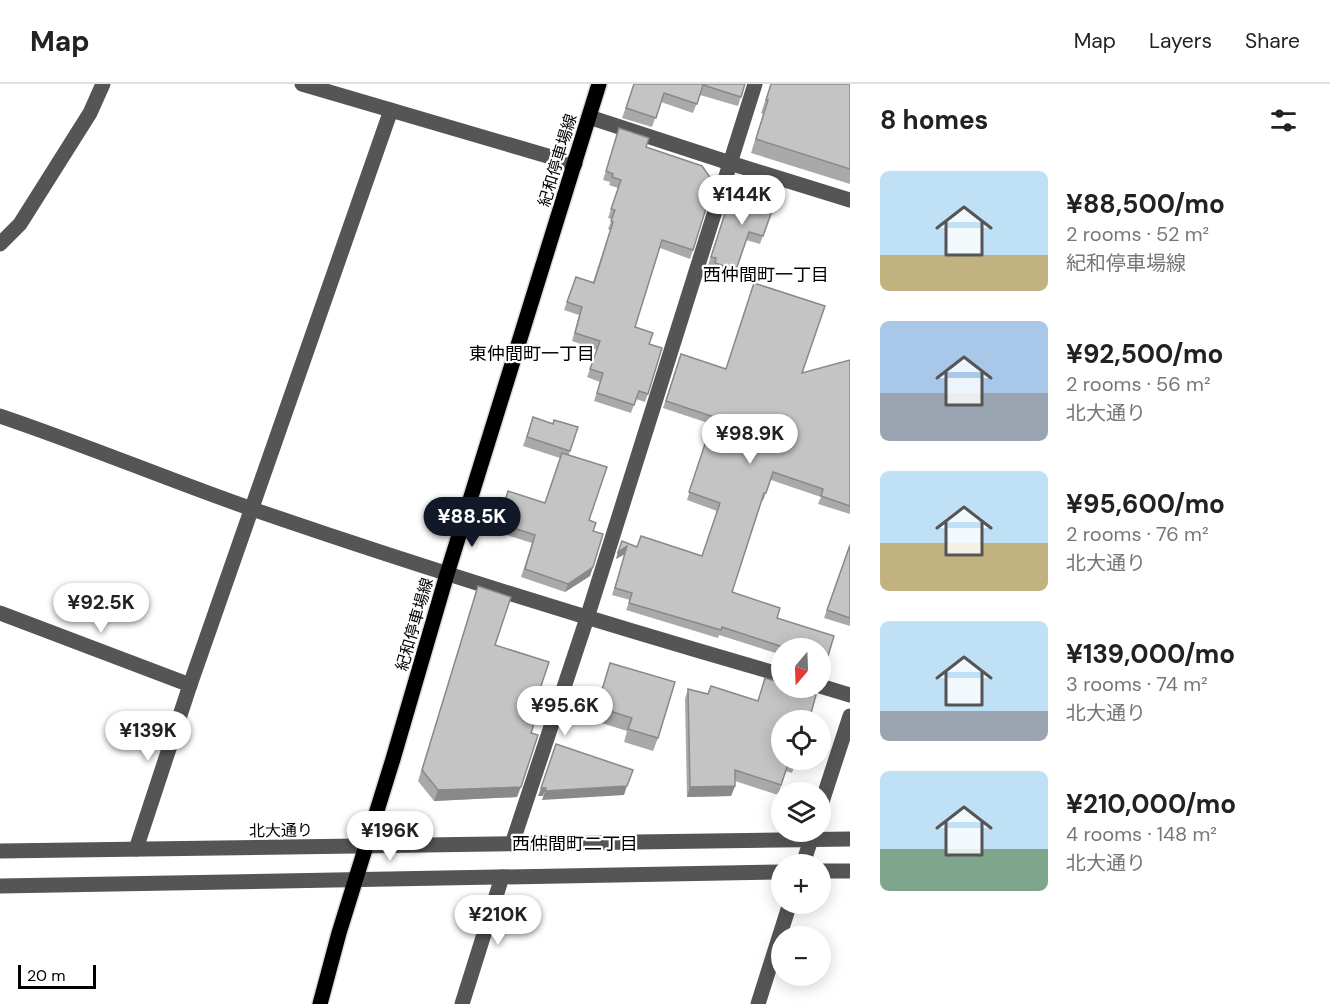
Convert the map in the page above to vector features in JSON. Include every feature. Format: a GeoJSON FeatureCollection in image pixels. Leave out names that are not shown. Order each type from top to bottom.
{"type":"FeatureCollection","features":[{"type":"Feature","properties":{"kind":"main road","name":"紀和停車場線"},"geometry":{"type":"LineString","coordinates":[[320,1004],[339,933],[447,574],[599,84]]}},
{"type":"Feature","properties":{"kind":"street"},"geometry":{"type":"LineString","coordinates":[[0,244],[20,224],[90,113],[103,84]]}},
{"type":"Feature","properties":{"kind":"street"},"geometry":{"type":"LineString","coordinates":[[303,84],[575,164]]}},
{"type":"Feature","properties":{"kind":"street"},"geometry":{"type":"LineString","coordinates":[[512,844],[587,618],[755,84]]}},
{"type":"Feature","properties":{"kind":"street"},"geometry":{"type":"LineString","coordinates":[[136,849],[190,686],[391,110]]}},
{"type":"Feature","properties":{"kind":"street"},"geometry":{"type":"LineString","coordinates":[[588,117],[850,200]]}},
{"type":"Feature","properties":{"kind":"street"},"geometry":{"type":"LineString","coordinates":[[0,416],[253,509],[447,574],[771,672]]}},
{"type":"Feature","properties":{"kind":"street"},"geometry":{"type":"LineString","coordinates":[[0,613],[190,686]]}},
{"type":"Feature","properties":{"kind":"street"},"geometry":{"type":"LineString","coordinates":[[831,689],[850,695]]}},
{"type":"Feature","properties":{"kind":"street"},"geometry":{"type":"LineString","coordinates":[[828,782],[850,716]]}},
{"type":"Feature","properties":{"kind":"street","name":"北大通り"},"geometry":{"type":"LineString","coordinates":[[0,851],[366,847],[771,836]]}},
{"type":"Feature","properties":{"kind":"street","name":"北大通り"},"geometry":{"type":"LineString","coordinates":[[831,837],[850,839]]}},
{"type":"Feature","properties":{"kind":"street"},"geometry":{"type":"LineString","coordinates":[[831,871],[850,870]]}},
{"type":"Feature","properties":{"kind":"street"},"geometry":{"type":"LineString","coordinates":[[0,886],[771,872]]}},
{"type":"Feature","properties":{"kind":"street"},"geometry":{"type":"LineString","coordinates":[[462,1004],[502,878]]}},
{"type":"Feature","properties":{"kind":"street"},"geometry":{"type":"LineString","coordinates":[[758,1004],[787,914]]}},
{"type":"Feature","properties":{"kind":"building"},"geometry":{"type":"Polygon","coordinates":[[[634,84],[745,84],[741,97],[703,85],[697,104],[664,93],[656,118],[626,108],[634,84]]]}},
{"type":"Feature","properties":{"kind":"building"},"geometry":{"type":"Polygon","coordinates":[[[771,84],[850,84],[850,169],[756,139],[771,84]]]}},
{"type":"Feature","properties":{"kind":"building"},"geometry":{"type":"Polygon","coordinates":[[[619,128],[649,138],[646,147],[702,166],[714,183],[693,250],[662,240],[635,327],[653,333],[649,344],[662,348],[648,394],[639,391],[634,405],[597,393],[603,373],[590,369],[600,341],[575,333],[582,307],[567,302],[576,277],[594,283],[613,222],[611,221],[615,210],[611,209],[621,180],[612,177],[613,174],[606,171],[619,128]]]}},
{"type":"Feature","properties":{"kind":"building"},"geometry":{"type":"Polygon","coordinates":[[[751,188],[777,197],[763,236],[749,232],[736,270],[715,263],[716,258],[711,257],[728,204],[733,211],[739,190],[749,194],[751,188]]]}},
{"type":"Feature","properties":{"kind":"building"},"geometry":{"type":"Polygon","coordinates":[[[754,283],[825,306],[802,373],[850,360],[850,506],[821,496],[823,489],[773,472],[732,592],[780,608],[777,618],[834,636],[831,646],[831,638],[771,638],[771,643],[722,627],[721,630],[629,603],[632,593],[615,588],[627,546],[618,552],[622,541],[637,547],[641,536],[702,556],[720,503],[689,492],[714,417],[666,401],[681,354],[726,369],[754,283]]]}},
{"type":"Feature","properties":{"kind":"building"},"geometry":{"type":"Polygon","coordinates":[[[533,417],[553,424],[554,420],[578,427],[570,451],[527,437],[533,417]]]}},
{"type":"Feature","properties":{"kind":"building"},"geometry":{"type":"Polygon","coordinates":[[[562,453],[607,467],[589,520],[596,523],[593,531],[603,534],[593,567],[568,584],[525,569],[535,535],[498,523],[508,491],[545,503],[562,453]]]}},
{"type":"Feature","properties":{"kind":"building"},"geometry":{"type":"Polygon","coordinates":[[[850,545],[850,618],[827,610],[850,545]]]}},
{"type":"Feature","properties":{"kind":"building"},"geometry":{"type":"Polygon","coordinates":[[[478,586],[511,597],[495,645],[549,662],[539,692],[544,694],[531,733],[538,735],[521,787],[438,790],[422,770],[478,586]]]}},
{"type":"Feature","properties":{"kind":"building"},"geometry":{"type":"Polygon","coordinates":[[[610,663],[675,682],[658,738],[628,729],[632,718],[597,707],[610,663]]]}},
{"type":"Feature","properties":{"kind":"building"},"geometry":{"type":"Polygon","coordinates":[[[765,678],[771,680],[771,698],[815,698],[812,710],[771,710],[771,770],[786,770],[782,782],[772,782],[735,770],[735,786],[690,787],[688,689],[708,694],[711,686],[758,701],[765,678]]]}},
{"type":"Feature","properties":{"kind":"building"},"geometry":{"type":"Polygon","coordinates":[[[556,744],[633,770],[627,786],[545,791],[546,788],[541,788],[556,744]]]}},
{"type":"Feature","properties":{"kind":"district","name":"西仲間町一丁目"},"geometry":{"type":"Point","coordinates":[766,275]}},
{"type":"Feature","properties":{"kind":"district","name":"東仲間町一丁目"},"geometry":{"type":"Point","coordinates":[532,354]}},
{"type":"Feature","properties":{"kind":"district","name":"西仲間町二丁目"},"geometry":{"type":"Point","coordinates":[575,844]}}]}
